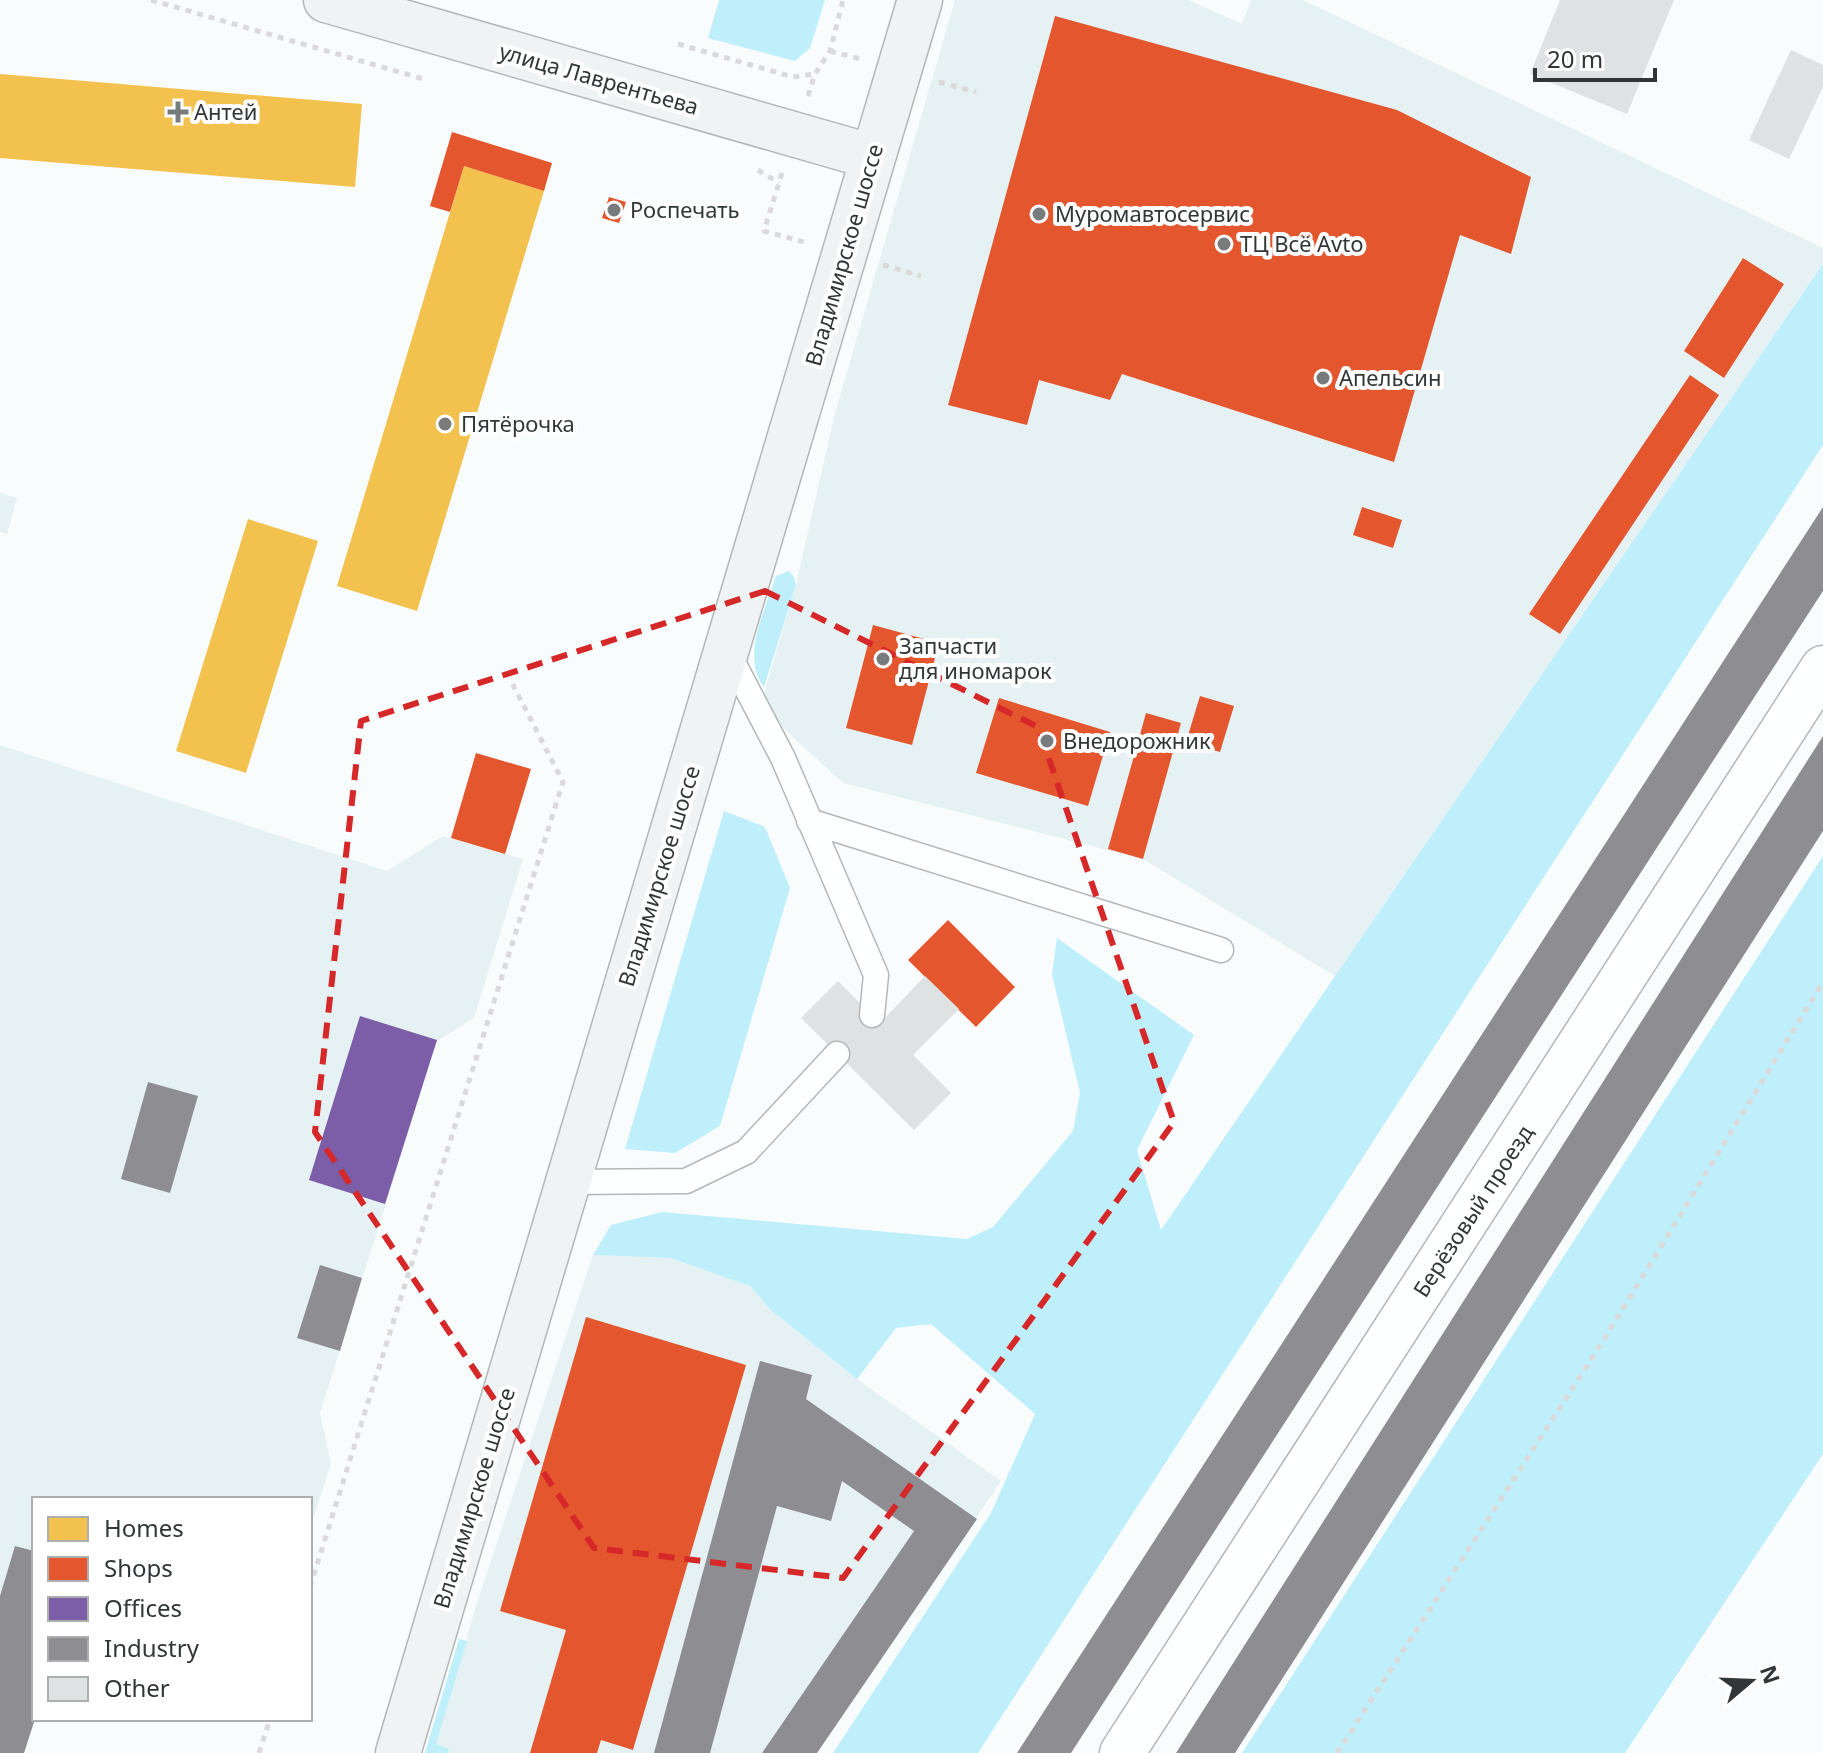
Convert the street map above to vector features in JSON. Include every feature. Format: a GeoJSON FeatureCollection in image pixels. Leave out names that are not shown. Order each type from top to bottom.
{"type":"FeatureCollection","features":[{"type":"Feature","properties":{"kind":"main road","name":"улица Лаврентьева"},"geometry":{"type":"LineString","coordinates":[[326,0],[873,157]]}},
{"type":"Feature","properties":{"kind":"main road","name":"Владимирское шоссе"},"geometry":{"type":"LineString","coordinates":[[398,1753],[920,0]]}},
{"type":"Feature","properties":{"kind":"street","name":"Берёзовый проезд"},"geometry":{"type":"LineString","coordinates":[[1122,1753],[1823,668]]}},
{"type":"Feature","properties":{"kind":"lane"},"geometry":{"type":"LineString","coordinates":[[727,650],[783,758],[876,975],[872,1015]]}},
{"type":"Feature","properties":{"kind":"lane"},"geometry":{"type":"LineString","coordinates":[[809,821],[1221,950]]}},
{"type":"Feature","properties":{"kind":"lane"},"geometry":{"type":"LineString","coordinates":[[568,1182],[686,1181],[746,1152],[837,1054]]}},
{"type":"Feature","properties":{"kind":"path"},"geometry":{"type":"LineString","coordinates":[[151,0],[427,80]]}},
{"type":"Feature","properties":{"kind":"path"},"geometry":{"type":"LineString","coordinates":[[678,44],[793,77],[815,74]]}},
{"type":"Feature","properties":{"kind":"path"},"geometry":{"type":"LineString","coordinates":[[312,1581],[563,782],[512,683]]}},
{"type":"Feature","properties":{"kind":"path"},"geometry":{"type":"LineString","coordinates":[[1337,1753],[1603,1341],[1823,982]]}},
{"type":"Feature","properties":{"kind":"path"},"geometry":{"type":"LineString","coordinates":[[259,1753],[269,1721]]}},
{"type":"Feature","properties":{"kind":"highlighted area"},"geometry":{"type":"Polygon","coordinates":[[[765,591],[1038,727],[1174,1122],[843,1578],[594,1548],[315,1132],[361,721],[765,591]]]}},
{"type":"Feature","properties":{"kind":"shaded area"},"geometry":{"type":"Polygon","coordinates":[[[719,0],[825,0],[810,48],[795,61],[708,38],[719,0]]]}},
{"type":"Feature","properties":{"kind":"shaded area"},"geometry":{"type":"Polygon","coordinates":[[[955,0],[1188,0],[1242,24],[1251,0],[1303,0],[1823,248],[1823,264],[1335,976],[1143,859],[843,783],[760,707],[796,585],[834,417],[955,0]]]}},
{"type":"Feature","properties":{"kind":"shaded area"},"geometry":{"type":"Polygon","coordinates":[[[1823,264],[1823,445],[978,1753],[833,1753],[991,1513],[1035,1414],[931,1324],[896,1328],[857,1379],[772,1311],[750,1286],[670,1258],[593,1255],[611,1225],[662,1212],[967,1239],[993,1227],[1073,1131],[1080,1093],[1052,974],[1057,938],[1194,1035],[1137,1150],[1161,1230],[1823,264]]]}},
{"type":"Feature","properties":{"kind":"shaded area"},"geometry":{"type":"Polygon","coordinates":[[[0,493],[17,498],[7,534],[0,532],[0,493]]]}},
{"type":"Feature","properties":{"kind":"shaded area"},"geometry":{"type":"Polygon","coordinates":[[[789,571],[796,585],[764,687],[754,661],[757,632],[776,576],[789,571]]]}},
{"type":"Feature","properties":{"kind":"shaded area"},"geometry":{"type":"Polygon","coordinates":[[[0,745],[387,871],[443,836],[523,859],[474,1018],[437,1041],[320,1413],[331,1464],[312,1522],[312,1497],[32,1497],[32,1641],[0,1631],[0,745]]]}},
{"type":"Feature","properties":{"kind":"shaded area"},"geometry":{"type":"Polygon","coordinates":[[[724,811],[765,827],[790,888],[720,1126],[675,1153],[625,1149],[724,811]]]}},
{"type":"Feature","properties":{"kind":"shaded area"},"geometry":{"type":"Polygon","coordinates":[[[1823,856],[1823,1454],[1625,1753],[1242,1753],[1823,856]]]}},
{"type":"Feature","properties":{"kind":"shaded area"},"geometry":{"type":"Polygon","coordinates":[[[593,1255],[669,1258],[750,1286],[772,1311],[857,1379],[1001,1481],[817,1753],[448,1753],[449,1749],[436,1744],[475,1609],[593,1255]]]}},
{"type":"Feature","properties":{"kind":"shaded area"},"geometry":{"type":"Polygon","coordinates":[[[459,1639],[467,1641],[436,1744],[449,1749],[448,1753],[425,1753],[459,1639]]]}},
{"type":"Feature","properties":{"kind":"building: Homes"},"geometry":{"type":"Polygon","coordinates":[[[0,74],[362,104],[355,187],[0,158],[0,74]]]}},
{"type":"Feature","properties":{"kind":"building: Homes"},"geometry":{"type":"Polygon","coordinates":[[[464,166],[544,191],[417,611],[337,586],[464,166]]]}},
{"type":"Feature","properties":{"kind":"building: Homes"},"geometry":{"type":"Polygon","coordinates":[[[248,519],[318,541],[246,773],[176,751],[248,519]]]}},
{"type":"Feature","properties":{"kind":"building: Shops","name":"ТЦ Всё Avto"},"geometry":{"type":"Polygon","coordinates":[[[1055,16],[1397,110],[1531,177],[1511,254],[1460,235],[1394,462],[1122,374],[1110,400],[1039,380],[1027,425],[948,405],[1055,16]]]}},
{"type":"Feature","properties":{"kind":"building: Shops"},"geometry":{"type":"Polygon","coordinates":[[[452,132],[552,163],[544,191],[464,166],[450,212],[430,206],[452,132]]]}},
{"type":"Feature","properties":{"kind":"building: Shops","name":"Роспечать"},"geometry":{"type":"Polygon","coordinates":[[[609,197],[626,202],[619,223],[602,218],[609,197]]]}},
{"type":"Feature","properties":{"kind":"building: Shops"},"geometry":{"type":"Polygon","coordinates":[[[1743,258],[1784,284],[1724,378],[1684,351],[1743,258]]]}},
{"type":"Feature","properties":{"kind":"building: Shops"},"geometry":{"type":"Polygon","coordinates":[[[1690,375],[1719,395],[1560,634],[1529,614],[1690,375]]]}},
{"type":"Feature","properties":{"kind":"building: Shops"},"geometry":{"type":"Polygon","coordinates":[[[1362,507],[1402,520],[1393,548],[1353,535],[1362,507]]]}},
{"type":"Feature","properties":{"kind":"building: Shops"},"geometry":{"type":"Polygon","coordinates":[[[873,625],[939,643],[912,745],[846,728],[873,625]]]}},
{"type":"Feature","properties":{"kind":"building: Shops"},"geometry":{"type":"Polygon","coordinates":[[[1200,696],[1234,706],[1220,752],[1186,742],[1200,696]]]}},
{"type":"Feature","properties":{"kind":"building: Shops"},"geometry":{"type":"Polygon","coordinates":[[[999,698],[1110,732],[1088,806],[976,773],[999,698]]]}},
{"type":"Feature","properties":{"kind":"building: Shops"},"geometry":{"type":"Polygon","coordinates":[[[1146,713],[1181,723],[1143,859],[1108,849],[1146,713]]]}},
{"type":"Feature","properties":{"kind":"building: Shops"},"geometry":{"type":"Polygon","coordinates":[[[476,753],[531,769],[505,854],[451,838],[476,753]]]}},
{"type":"Feature","properties":{"kind":"building: Shops"},"geometry":{"type":"Polygon","coordinates":[[[948,920],[1015,987],[976,1027],[908,960],[948,920]]]}},
{"type":"Feature","properties":{"kind":"building: Shops"},"geometry":{"type":"Polygon","coordinates":[[[586,1317],[746,1365],[633,1750],[601,1740],[597,1753],[530,1753],[566,1630],[500,1611],[586,1317]]]}},
{"type":"Feature","properties":{"kind":"building: Offices"},"geometry":{"type":"Polygon","coordinates":[[[360,1016],[437,1040],[385,1204],[309,1180],[360,1016]]]}},
{"type":"Feature","properties":{"kind":"building: Industry"},"geometry":{"type":"Polygon","coordinates":[[[1823,507],[1823,591],[1071,1753],[1017,1753],[1823,507]]]}},
{"type":"Feature","properties":{"kind":"building: Industry"},"geometry":{"type":"Polygon","coordinates":[[[1823,736],[1823,831],[1235,1753],[1176,1753],[1823,736]]]}},
{"type":"Feature","properties":{"kind":"building: Industry"},"geometry":{"type":"Polygon","coordinates":[[[148,1082],[198,1096],[170,1193],[121,1179],[148,1082]]]}},
{"type":"Feature","properties":{"kind":"building: Industry"},"geometry":{"type":"Polygon","coordinates":[[[320,1265],[362,1278],[340,1351],[297,1338],[320,1265]]]}},
{"type":"Feature","properties":{"kind":"building: Industry"},"geometry":{"type":"Polygon","coordinates":[[[760,1361],[812,1375],[806,1399],[977,1519],[817,1753],[762,1753],[914,1531],[842,1481],[831,1521],[777,1506],[710,1753],[654,1753],[760,1361]]]}},
{"type":"Feature","properties":{"kind":"building: Industry"},"geometry":{"type":"Polygon","coordinates":[[[15,1546],[32,1550],[34,1721],[24,1753],[0,1753],[0,1596],[15,1546]]]}},
{"type":"Feature","properties":{"kind":"building: Other"},"geometry":{"type":"Polygon","coordinates":[[[1560,0],[1674,0],[1627,114],[1530,74],[1560,0]]]}},
{"type":"Feature","properties":{"kind":"building: Other"},"geometry":{"type":"Polygon","coordinates":[[[1791,50],[1823,65],[1823,87],[1789,159],[1749,140],[1791,50]]]}},
{"type":"Feature","properties":{"kind":"building: Other"},"geometry":{"type":"Polygon","coordinates":[[[925,976],[959,1009],[913,1055],[951,1093],[914,1130],[801,1018],[838,981],[880,1023],[925,976]]]}},
{"type":"Feature","properties":{"kind":"place","name":"Антей"},"geometry":{"type":"Point","coordinates":[178,112]}},
{"type":"Feature","properties":{"kind":"place","name":"Роспечать"},"geometry":{"type":"Point","coordinates":[614,210]}},
{"type":"Feature","properties":{"kind":"place","name":"Муромавтосервис"},"geometry":{"type":"Point","coordinates":[1039,214]}},
{"type":"Feature","properties":{"kind":"place","name":"ТЦ Всё Avto"},"geometry":{"type":"Point","coordinates":[1224,244]}},
{"type":"Feature","properties":{"kind":"place","name":"Апельсин"},"geometry":{"type":"Point","coordinates":[1323,378]}},
{"type":"Feature","properties":{"kind":"place","name":"Пятёрочка"},"geometry":{"type":"Point","coordinates":[445,424]}},
{"type":"Feature","properties":{"kind":"place","name":"Запчасти для иномарок"},"geometry":{"type":"Point","coordinates":[883,659]}},
{"type":"Feature","properties":{"kind":"place","name":"Внедорожник"},"geometry":{"type":"Point","coordinates":[1047,741]}}]}
